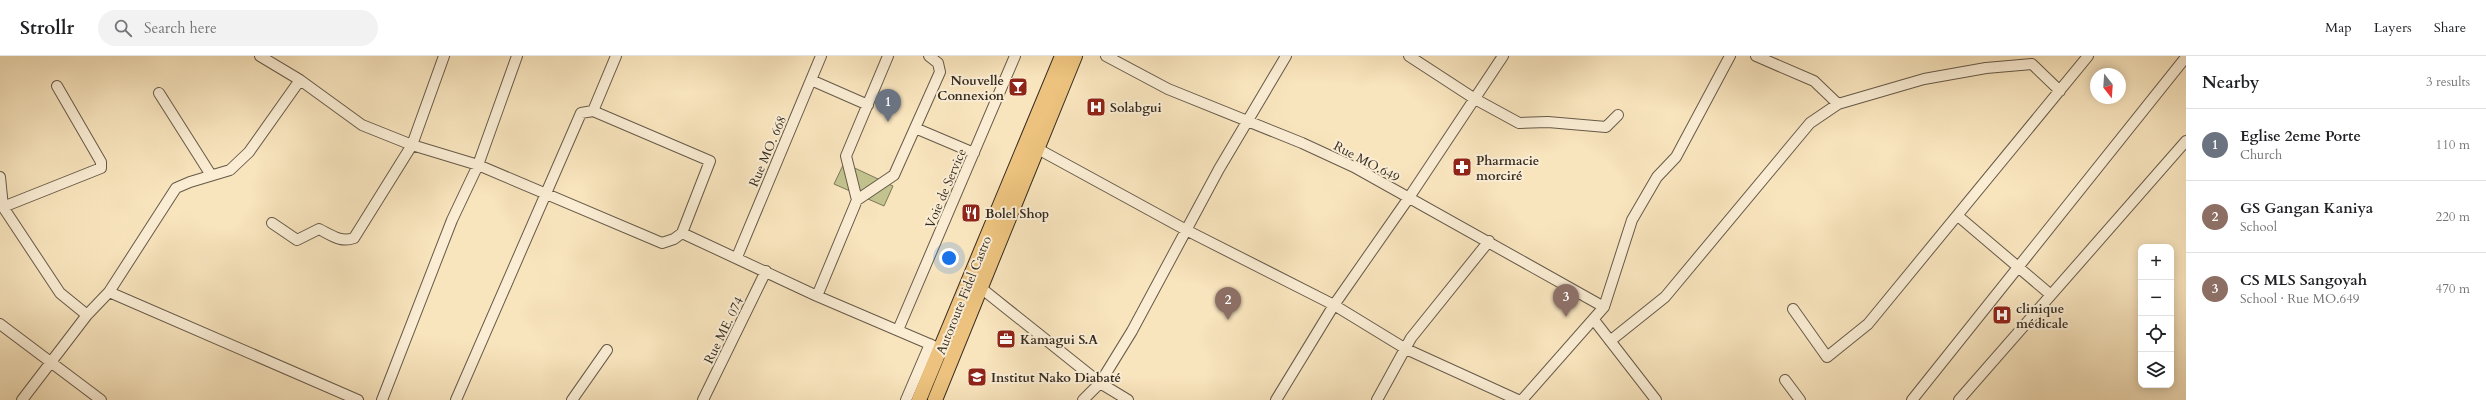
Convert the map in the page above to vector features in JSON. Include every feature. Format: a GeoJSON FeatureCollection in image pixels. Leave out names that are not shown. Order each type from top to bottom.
{"type":"FeatureCollection","features":[{"type":"Feature","properties":{"kind":"highway","name":"Autoroute Fidel Castro"},"geometry":{"type":"LineString","coordinates":[[919,400],[936,347],[1062,56]]}},
{"type":"Feature","properties":{"kind":"highway","name":"Autoroute Fidel Castro"},"geometry":{"type":"LineString","coordinates":[[935,400],[1075,56]]}},
{"type":"Feature","properties":{"kind":"street"},"geometry":{"type":"LineString","coordinates":[[260,56],[300,80],[362,125],[412,145],[478,165],[546,195],[662,243],[674,239],[682,233],[710,164],[709,160],[593,111],[581,113],[546,195],[456,400]]}},
{"type":"Feature","properties":{"kind":"street"},"geometry":{"type":"LineString","coordinates":[[272,223],[297,240],[320,229],[347,241],[354,238],[412,145],[444,56]]}},
{"type":"Feature","properties":{"kind":"street"},"geometry":{"type":"LineString","coordinates":[[382,400],[452,220],[478,165],[517,56]]}},
{"type":"Feature","properties":{"kind":"street"},"geometry":{"type":"LineString","coordinates":[[593,111],[616,56]]}},
{"type":"Feature","properties":{"kind":"street","name":"Rue MO. 668"},"geometry":{"type":"LineString","coordinates":[[737,257],[821,56]]}},
{"type":"Feature","properties":{"kind":"street"},"geometry":{"type":"LineString","coordinates":[[857,200],[846,156],[888,56]]}},
{"type":"Feature","properties":{"kind":"street"},"geometry":{"type":"LineString","coordinates":[[817,296],[857,200],[894,175],[940,72],[938,63],[929,56]]}},
{"type":"Feature","properties":{"kind":"street","name":"Voie de Service"},"geometry":{"type":"LineString","coordinates":[[898,330],[1015,56]]}},
{"type":"Feature","properties":{"kind":"street","name":"Rue MO.649"},"geometry":{"type":"LineString","coordinates":[[1106,56],[1168,89],[1302,143],[1354,167],[1408,198],[1489,240],[1603,308]]}},
{"type":"Feature","properties":{"kind":"street"},"geometry":{"type":"LineString","coordinates":[[1083,400],[1100,383],[1132,331],[1188,231],[1219,169],[1286,56]]}},
{"type":"Feature","properties":{"kind":"street"},"geometry":{"type":"LineString","coordinates":[[1409,56],[1475,99],[1519,123],[1548,122],[1606,127],[1618,115]]}},
{"type":"Feature","properties":{"kind":"street"},"geometry":{"type":"LineString","coordinates":[[1276,400],[1334,305],[1503,56]]}},
{"type":"Feature","properties":{"kind":"street"},"geometry":{"type":"LineString","coordinates":[[1038,149],[1188,231],[1334,305],[1406,349],[1517,400],[1594,320],[1603,308],[1632,220],[1657,176],[1676,157],[1730,56]]}},
{"type":"Feature","properties":{"kind":"street"},"geometry":{"type":"LineString","coordinates":[[1756,56],[1814,81],[1838,104]]}},
{"type":"Feature","properties":{"kind":"street"},"geometry":{"type":"LineString","coordinates":[[1793,309],[1827,357],[1868,324],[2088,56]]}},
{"type":"Feature","properties":{"kind":"street"},"geometry":{"type":"LineString","coordinates":[[1912,400],[2186,57]]}},
{"type":"Feature","properties":{"kind":"street"},"geometry":{"type":"LineString","coordinates":[[1610,341],[1665,297],[1810,123],[1838,104],[1924,79],[1986,68],[2032,64],[2060,91]]}},
{"type":"Feature","properties":{"kind":"street"},"geometry":{"type":"LineString","coordinates":[[22,400],[87,315],[109,292],[176,188],[211,175],[230,170],[249,152],[300,80]]}},
{"type":"Feature","properties":{"kind":"street"},"geometry":{"type":"LineString","coordinates":[[811,80],[868,105]]}},
{"type":"Feature","properties":{"kind":"street"},"geometry":{"type":"LineString","coordinates":[[3,207],[101,168],[101,162],[57,86]]}},
{"type":"Feature","properties":{"kind":"street"},"geometry":{"type":"LineString","coordinates":[[159,93],[211,175]]}},
{"type":"Feature","properties":{"kind":"street"},"geometry":{"type":"LineString","coordinates":[[915,128],[974,153]]}},
{"type":"Feature","properties":{"kind":"street"},"geometry":{"type":"LineString","coordinates":[[1958,400],[2186,141]]}},
{"type":"Feature","properties":{"kind":"street"},"geometry":{"type":"LineString","coordinates":[[0,177],[3,207],[60,294],[87,315]]}},
{"type":"Feature","properties":{"kind":"street"},"geometry":{"type":"LineString","coordinates":[[1958,216],[2016,268],[2051,295]]}},
{"type":"Feature","properties":{"kind":"street"},"geometry":{"type":"LineString","coordinates":[[682,233],[737,257],[817,296],[936,347],[906,400]]}},
{"type":"Feature","properties":{"kind":"street"},"geometry":{"type":"LineString","coordinates":[[1377,400],[1411,338],[1440,299],[1489,240]]}},
{"type":"Feature","properties":{"kind":"street","name":"Rue ME. 074"},"geometry":{"type":"LineString","coordinates":[[703,400],[766,271]]}},
{"type":"Feature","properties":{"kind":"street"},"geometry":{"type":"LineString","coordinates":[[981,288],[1100,383],[1128,400]]}},
{"type":"Feature","properties":{"kind":"street"},"geometry":{"type":"LineString","coordinates":[[109,292],[358,400]]}},
{"type":"Feature","properties":{"kind":"street"},"geometry":{"type":"LineString","coordinates":[[1594,320],[1656,400]]}},
{"type":"Feature","properties":{"kind":"street"},"geometry":{"type":"LineString","coordinates":[[0,324],[101,400]]}},
{"type":"Feature","properties":{"kind":"street"},"geometry":{"type":"LineString","coordinates":[[572,400],[607,350]]}},
{"type":"Feature","properties":{"kind":"street"},"geometry":{"type":"LineString","coordinates":[[1785,380],[1800,400]]}},
{"type":"Feature","properties":{"kind":"green space"},"geometry":{"type":"Polygon","coordinates":[[[844,163],[893,186],[884,206],[834,184],[844,163]]]}},
{"type":"Feature","properties":{"kind":"place","name":"Nouvelle Connexion"},"geometry":{"type":"Point","coordinates":[1018,87]}},
{"type":"Feature","properties":{"kind":"place","name":"Solabgui"},"geometry":{"type":"Point","coordinates":[1096,107]}},
{"type":"Feature","properties":{"kind":"place","name":"Eglise 2eme Porte"},"geometry":{"type":"Point","coordinates":[888,122]}},
{"type":"Feature","properties":{"kind":"place","name":"Pharmacie morciré"},"geometry":{"type":"Point","coordinates":[1462,167]}},
{"type":"Feature","properties":{"kind":"place","name":"Bolel Shop"},"geometry":{"type":"Point","coordinates":[971,213]}},
{"type":"Feature","properties":{"kind":"place","name":"clinique médicale"},"geometry":{"type":"Point","coordinates":[2002,315]}},
{"type":"Feature","properties":{"kind":"place","name":"CS MLS Sangoyah"},"geometry":{"type":"Point","coordinates":[1566,317]}},
{"type":"Feature","properties":{"kind":"place","name":"GS Gangan Kaniya"},"geometry":{"type":"Point","coordinates":[1228,320]}},
{"type":"Feature","properties":{"kind":"place","name":"Kamagui S.A"},"geometry":{"type":"Point","coordinates":[1006,339]}},
{"type":"Feature","properties":{"kind":"place","name":"Institut Nako Diabaté"},"geometry":{"type":"Point","coordinates":[977,377]}}]}
